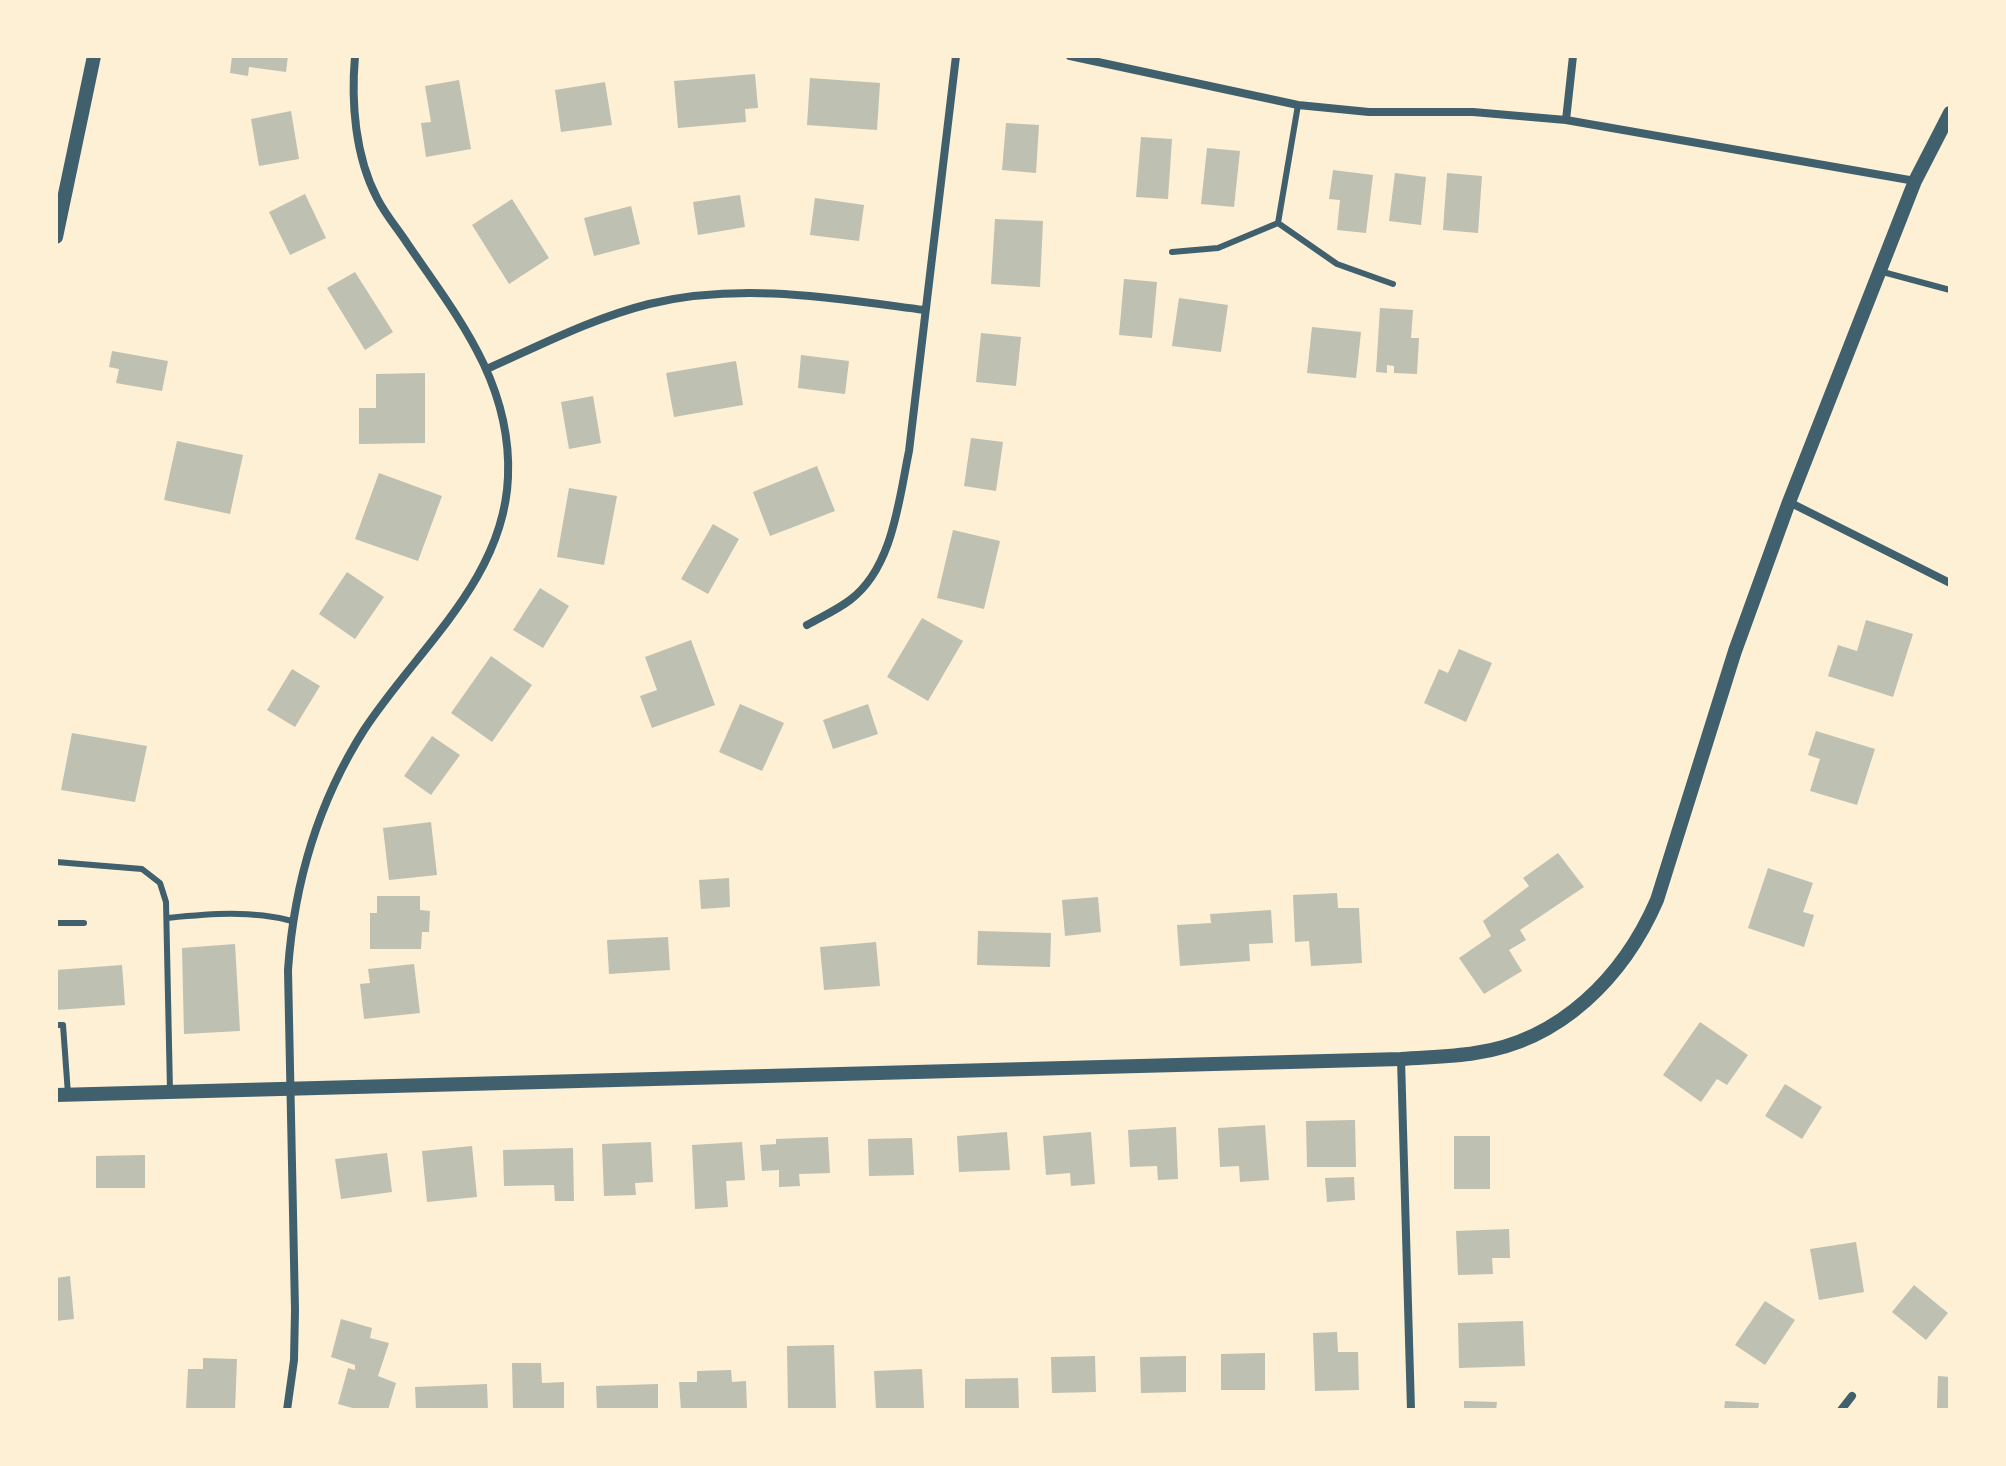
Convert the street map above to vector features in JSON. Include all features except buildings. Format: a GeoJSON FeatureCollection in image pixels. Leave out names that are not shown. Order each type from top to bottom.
{"type":"FeatureCollection","features":[{"type":"Feature","properties":{"kind":"street"},"geometry":{"type":"LineString","coordinates":[[56,237],[94,56]]}},
{"type":"Feature","properties":{"kind":"street"},"geometry":{"type":"LineString","coordinates":[[287,1410],[294,1360],[295,1310],[288,1088],[288,970],[292,921],[312,837],[345,762],[366,728],[472,588],[490,551],[503,513],[508,478],[508,443],[489,368],[473,337],[377,198],[362,158],[355,115],[355,56]]}},
{"type":"Feature","properties":{"kind":"street"},"geometry":{"type":"LineString","coordinates":[[807,625],[852,599],[873,575],[888,541],[909,451],[956,56]]}},
{"type":"Feature","properties":{"kind":"street"},"geometry":{"type":"LineString","coordinates":[[1070,56],[1298,105],[1369,112],[1473,112],[1566,120],[1915,181]]}},
{"type":"Feature","properties":{"kind":"street"},"geometry":{"type":"LineString","coordinates":[[1566,120],[1573,56]]}},
{"type":"Feature","properties":{"kind":"street"},"geometry":{"type":"LineString","coordinates":[[62,1094],[1401,1059],[1478,1053],[1529,1037],[1570,1014],[1602,987],[1629,955],[1657,900],[1735,651],[1789,502],[1915,181],[1950,113]]}},
{"type":"Feature","properties":{"kind":"street"},"geometry":{"type":"LineString","coordinates":[[489,368],[599,319],[649,304],[701,295],[754,291],[924,310]]}},
{"type":"Feature","properties":{"kind":"street"},"geometry":{"type":"LineString","coordinates":[[1789,502],[1950,583]]}},
{"type":"Feature","properties":{"kind":"street"},"geometry":{"type":"LineString","coordinates":[[1401,1059],[1411,1410]]}},
{"type":"Feature","properties":{"kind":"street"},"geometry":{"type":"LineString","coordinates":[[1841,1410],[1852,1396]]}},
{"type":"Feature","properties":{"kind":"lane"},"geometry":{"type":"LineString","coordinates":[[1278,223],[1298,105]]}},
{"type":"Feature","properties":{"kind":"lane"},"geometry":{"type":"LineString","coordinates":[[1172,252],[1218,248],[1278,223]]}},
{"type":"Feature","properties":{"kind":"lane"},"geometry":{"type":"LineString","coordinates":[[1278,223],[1337,264],[1393,284]]}},
{"type":"Feature","properties":{"kind":"lane"},"geometry":{"type":"LineString","coordinates":[[1879,271],[1950,290]]}},
{"type":"Feature","properties":{"kind":"lane"},"geometry":{"type":"LineString","coordinates":[[56,862],[142,869],[160,883],[167,918],[170,1091]]}},
{"type":"Feature","properties":{"kind":"lane"},"geometry":{"type":"LineString","coordinates":[[167,918],[239,914],[267,915],[292,921]]}},
{"type":"Feature","properties":{"kind":"lane"},"geometry":{"type":"LineString","coordinates":[[56,923],[84,923]]}},
{"type":"Feature","properties":{"kind":"lane"},"geometry":{"type":"LineString","coordinates":[[56,1025],[63,1025],[62,1094]]}},
{"type":"Feature","properties":{"kind":"lane"},"geometry":{"type":"LineString","coordinates":[[56,1052],[65,1052]]}}]}
